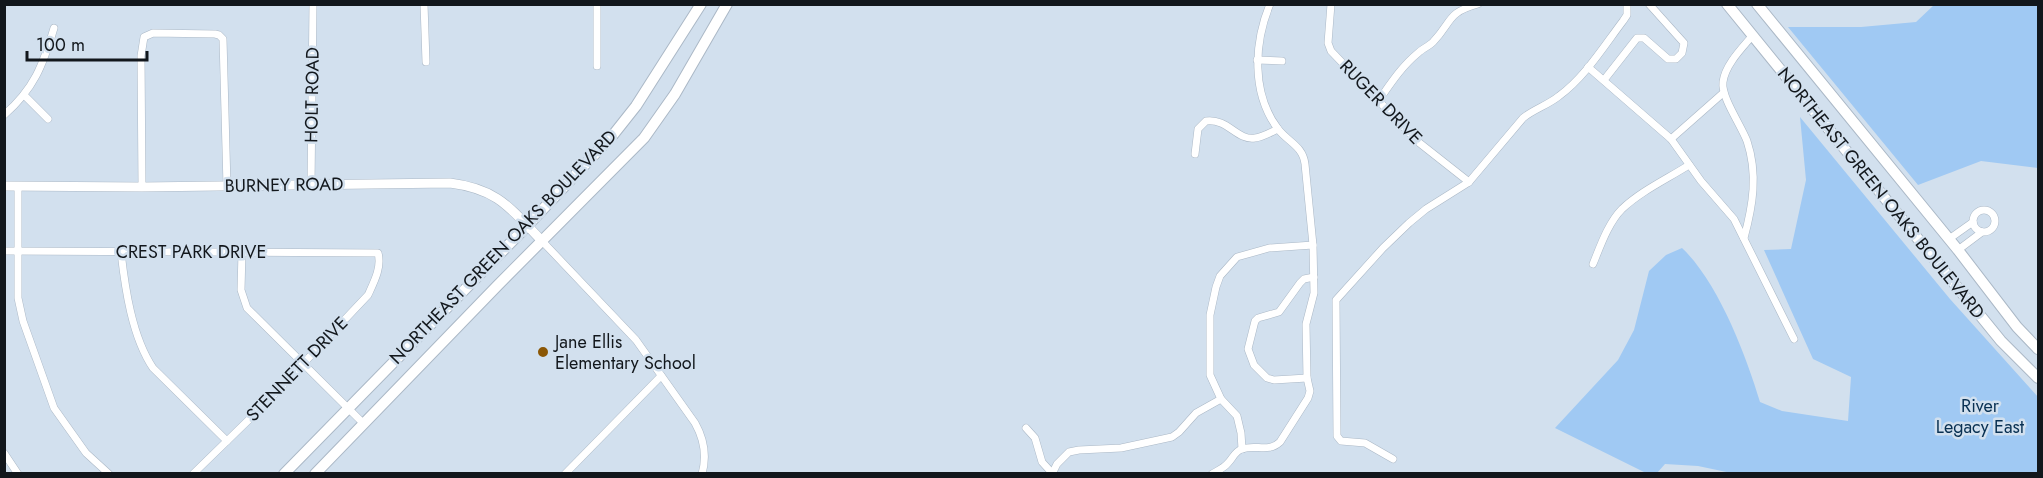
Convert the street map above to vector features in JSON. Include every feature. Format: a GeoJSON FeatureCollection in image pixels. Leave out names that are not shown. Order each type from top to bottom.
{"type":"FeatureCollection","features":[{"type":"Feature","properties":{"kind":"main road","name":"NORTHEAST GREEN OAKS BOULEVARD"},"geometry":{"type":"LineString","coordinates":[[315,474],[650,130],[675,94],[727,4]]}},
{"type":"Feature","properties":{"kind":"main road","name":"NORTHEAST GREEN OAKS BOULEVARD"},"geometry":{"type":"LineString","coordinates":[[1727,4],[2001,341],[2038,378]]}},
{"type":"Feature","properties":{"kind":"main road","name":"NORTHEAST GREEN OAKS BOULEVARD"},"geometry":{"type":"LineString","coordinates":[[1757,4],[1958,250],[2017,327],[2038,349]]}},
{"type":"Feature","properties":{"kind":"main road","name":"NORTHEAST GREEN OAKS BOULEVARD"},"geometry":{"type":"LineString","coordinates":[[284,474],[613,135],[636,106],[699,6]]}},
{"type":"Feature","properties":{"kind":"street","name":"HOLT ROAD"},"geometry":{"type":"LineString","coordinates":[[311,186],[313,4]]}},
{"type":"Feature","properties":{"kind":"street"},"geometry":{"type":"LineString","coordinates":[[424,4],[426,62]]}},
{"type":"Feature","properties":{"kind":"street"},"geometry":{"type":"LineString","coordinates":[[597,4],[597,66]]}},
{"type":"Feature","properties":{"kind":"street"},"geometry":{"type":"LineString","coordinates":[[1212,474],[1227,465],[1233,454],[1242,448],[1270,448],[1280,442],[1308,398],[1310,386],[1306,378],[1306,324],[1314,293],[1314,277],[1304,155],[1278,129],[1265,103],[1260,86],[1257,60],[1258,41],[1270,4]]}},
{"type":"Feature","properties":{"kind":"street","name":"RUGER DRIVE"},"geometry":{"type":"LineString","coordinates":[[1331,4],[1328,43],[1331,51],[1417,141],[1469,182]]}},
{"type":"Feature","properties":{"kind":"street"},"geometry":{"type":"LineString","coordinates":[[1379,100],[1404,66],[1432,43],[1455,14],[1462,8],[1478,4]]}},
{"type":"Feature","properties":{"kind":"street"},"geometry":{"type":"LineString","coordinates":[[1393,459],[1365,443],[1341,441],[1337,436],[1336,300],[1409,223],[1426,209],[1469,182],[1522,118],[1558,97],[1588,67],[1627,15],[1627,4]]}},
{"type":"Feature","properties":{"kind":"street"},"geometry":{"type":"LineString","coordinates":[[1604,80],[1637,38],[1644,38],[1668,59],[1676,59],[1682,53],[1684,44],[1648,4]]}},
{"type":"Feature","properties":{"kind":"street"},"geometry":{"type":"LineString","coordinates":[[4,115],[24,95],[38,75],[54,28]]}},
{"type":"Feature","properties":{"kind":"street"},"geometry":{"type":"LineString","coordinates":[[142,187],[141,56],[144,37],[153,33],[214,34],[223,39],[227,186]]}},
{"type":"Feature","properties":{"kind":"street"},"geometry":{"type":"LineString","coordinates":[[1671,139],[1722,94],[1725,75],[1753,35]]}},
{"type":"Feature","properties":{"kind":"street"},"geometry":{"type":"LineString","coordinates":[[1257,60],[1282,61]]}},
{"type":"Feature","properties":{"kind":"street"},"geometry":{"type":"LineString","coordinates":[[1588,67],[1671,139],[1689,165],[1734,219],[1794,339]]}},
{"type":"Feature","properties":{"kind":"street"},"geometry":{"type":"LineString","coordinates":[[1722,94],[1731,106],[1746,140],[1754,168],[1752,203],[1744,238]]}},
{"type":"Feature","properties":{"kind":"street"},"geometry":{"type":"LineString","coordinates":[[24,95],[48,119]]}},
{"type":"Feature","properties":{"kind":"street"},"geometry":{"type":"LineString","coordinates":[[1195,154],[1198,129],[1206,121],[1221,122],[1244,137],[1254,138],[1278,129]]}},
{"type":"Feature","properties":{"kind":"street"},"geometry":{"type":"LineString","coordinates":[[1593,264],[1621,210],[1641,194],[1689,165]]}},
{"type":"Feature","properties":{"kind":"street","name":"BURNEY ROAD"},"geometry":{"type":"LineString","coordinates":[[4,186],[311,186],[450,183],[479,189],[500,199],[516,212],[542,241]]}},
{"type":"Feature","properties":{"kind":"street"},"geometry":{"type":"LineString","coordinates":[[18,186],[18,298],[23,321],[54,408],[86,453],[109,474]]}},
{"type":"Feature","properties":{"kind":"street"},"geometry":{"type":"LineString","coordinates":[[1958,250],[1982,232],[1993,227],[1995,221],[1992,214],[1987,211],[1980,211],[1974,215],[1973,222],[1976,229],[1982,232]]}},
{"type":"Feature","properties":{"kind":"street"},"geometry":{"type":"LineString","coordinates":[[1949,239],[1973,222]]}},
{"type":"Feature","properties":{"kind":"street"},"geometry":{"type":"LineString","coordinates":[[542,241],[636,340],[701,433],[705,453],[702,474]]}},
{"type":"Feature","properties":{"kind":"street"},"geometry":{"type":"LineString","coordinates":[[1242,448],[1237,416],[1221,399],[1210,375],[1210,315],[1220,276],[1237,257],[1256,250],[1313,245]]}},
{"type":"Feature","properties":{"kind":"street","name":"CREST PARK DRIVE"},"geometry":{"type":"LineString","coordinates":[[4,251],[378,253]]}},
{"type":"Feature","properties":{"kind":"street"},"geometry":{"type":"LineString","coordinates":[[121,252],[126,290],[146,358],[153,368],[227,441]]}},
{"type":"Feature","properties":{"kind":"street"},"geometry":{"type":"LineString","coordinates":[[242,252],[241,290],[247,308],[363,423]]}},
{"type":"Feature","properties":{"kind":"street","name":"STENNETT DRIVE"},"geometry":{"type":"LineString","coordinates":[[193,474],[368,295],[375,279],[378,253]]}},
{"type":"Feature","properties":{"kind":"street"},"geometry":{"type":"LineString","coordinates":[[1306,378],[1274,380],[1267,378],[1250,357],[1248,344],[1255,321],[1279,312],[1304,279],[1314,277]]}},
{"type":"Feature","properties":{"kind":"street"},"geometry":{"type":"LineString","coordinates":[[565,474],[661,376]]}},
{"type":"Feature","properties":{"kind":"street"},"geometry":{"type":"LineString","coordinates":[[1026,428],[1035,438],[1042,462],[1053,473],[1070,452],[1121,448],[1172,437],[1196,412],[1221,399]]}},
{"type":"Feature","properties":{"kind":"street"},"geometry":{"type":"LineString","coordinates":[[4,453],[18,474]]}},
{"type":"Feature","properties":{"kind":"green space"},"geometry":{"type":"Polygon","coordinates":[[[1934,5],[2038,5],[2038,168],[1981,161],[1918,185],[1788,27],[1861,27],[1916,22],[1934,5]]]}},
{"type":"Feature","properties":{"kind":"green space","name":"River Legacy East"},"geometry":{"type":"Polygon","coordinates":[[[1800,117],[1950,299],[2038,397],[2038,473],[1736,474],[1698,466],[1665,464],[1657,473],[1646,473],[1555,428],[1618,360],[1634,330],[1649,271],[1666,255],[1682,248],[1695,262],[1719,299],[1739,342],[1760,402],[1782,411],[1848,421],[1851,377],[1813,359],[1764,250],[1791,249],[1806,180],[1800,117]]]}},
{"type":"Feature","properties":{"kind":"place","name":"Jane Ellis Elementary School"},"geometry":{"type":"Point","coordinates":[543,352]}}]}
